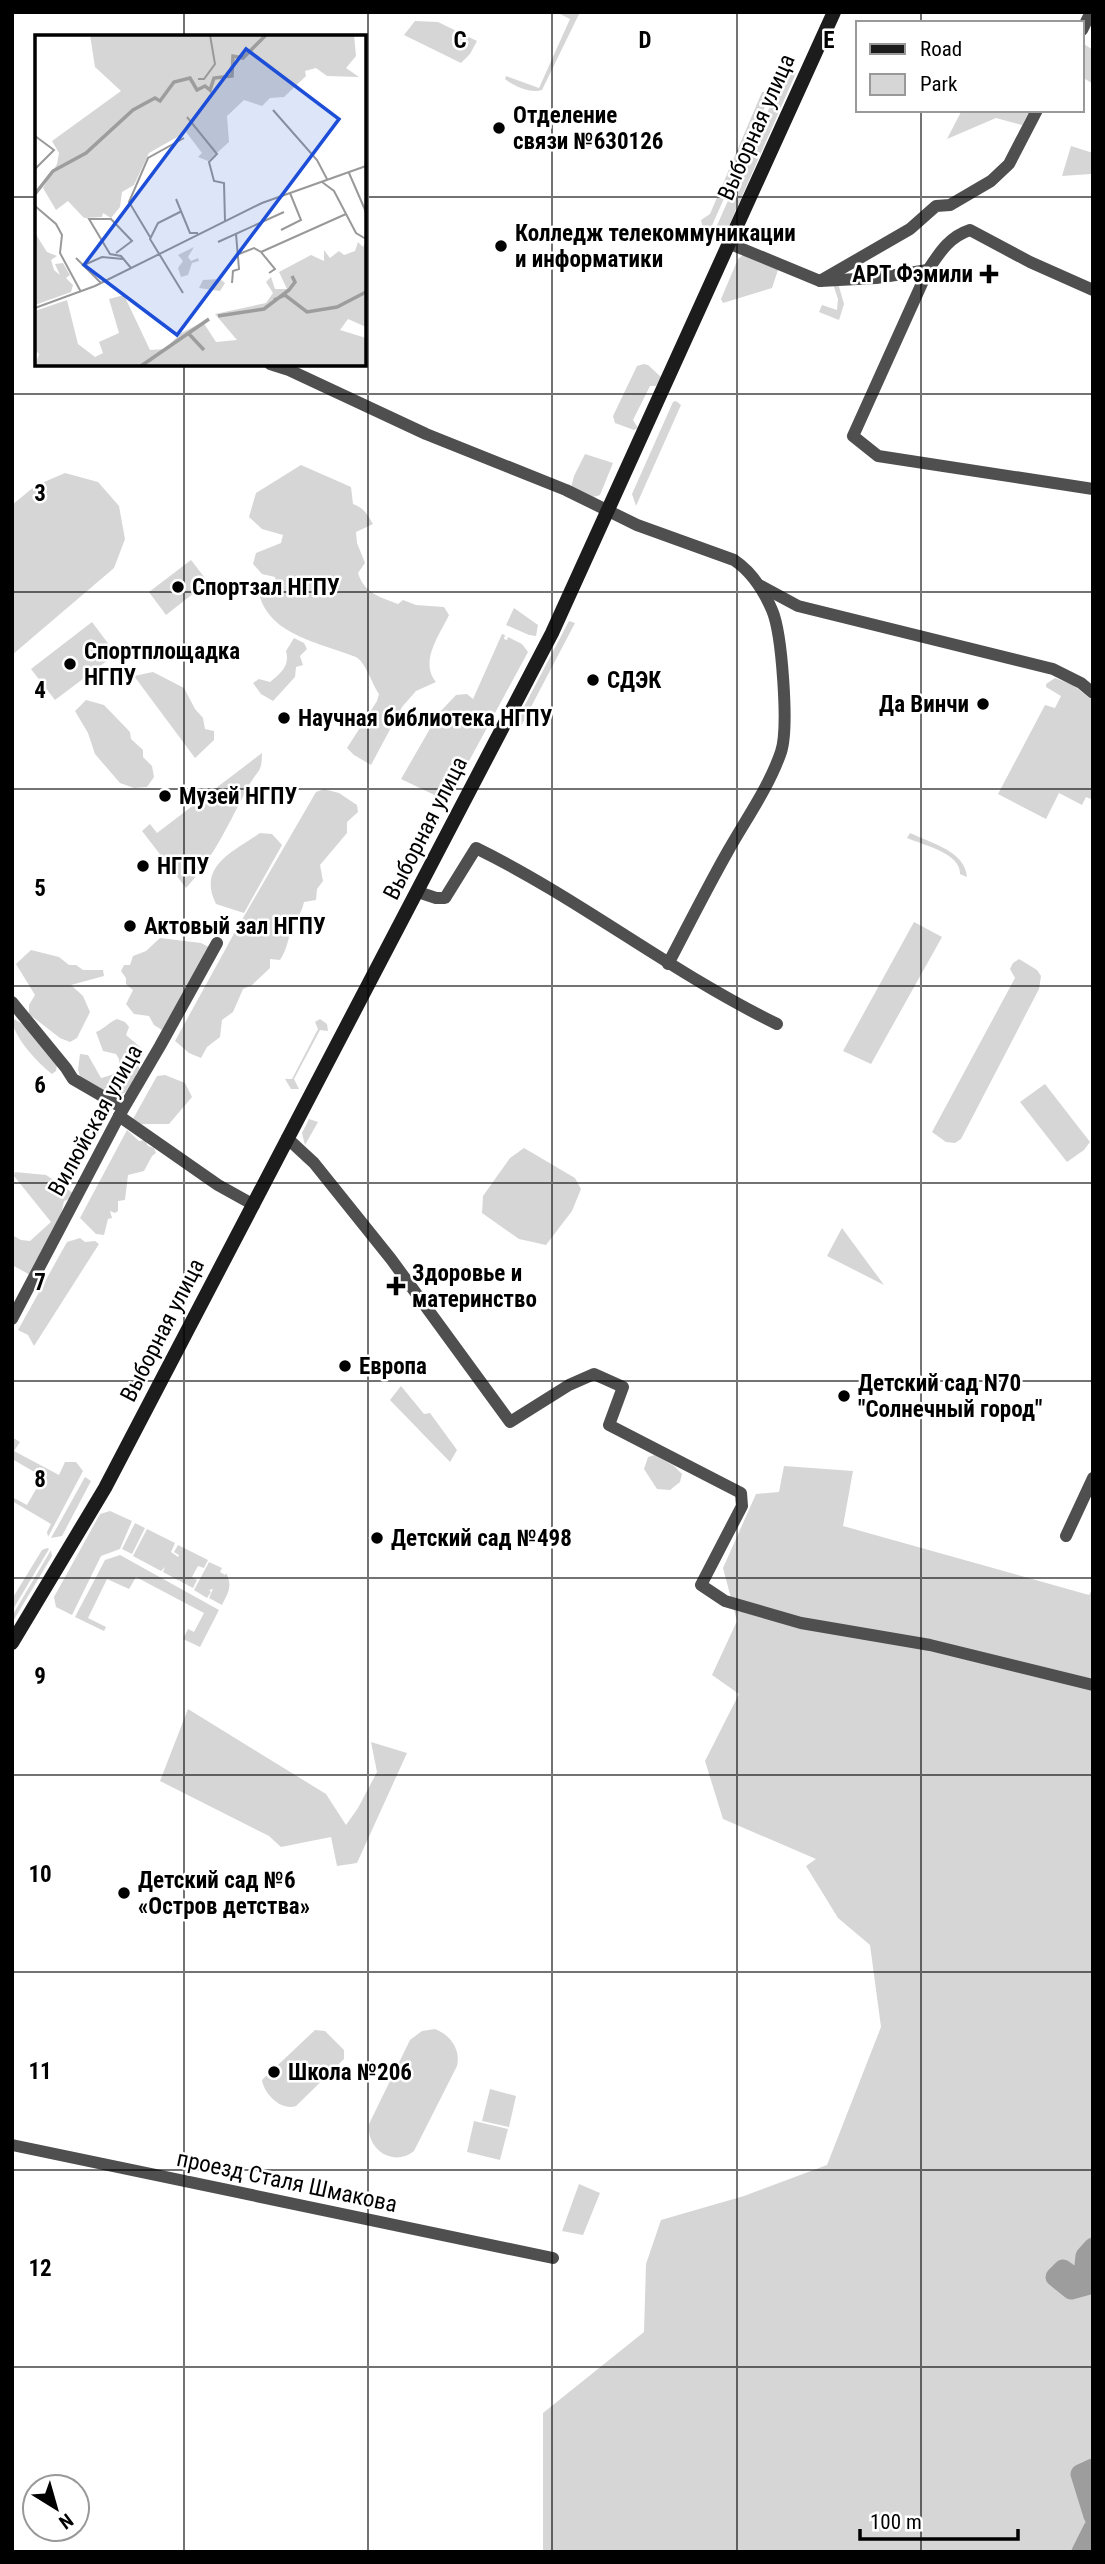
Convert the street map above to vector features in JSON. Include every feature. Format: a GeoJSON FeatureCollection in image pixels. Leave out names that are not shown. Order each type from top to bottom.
{"type":"FeatureCollection","features":[{"type":"Feature","properties":{"kind":"main road","name":"Выборная улица"},"geometry":{"type":"LineString","coordinates":[[12,1643],[105,1488],[552,634],[834,12]]}},
{"type":"Feature","properties":{"kind":"street"},"geometry":{"type":"LineString","coordinates":[[820,281],[910,229],[936,206],[950,205],[991,181],[1009,164],[1036,112]]}},
{"type":"Feature","properties":{"kind":"street"},"geometry":{"type":"LineString","coordinates":[[1093,290],[1030,262],[970,230],[953,237],[943,246],[928,270],[853,436],[878,456],[1093,488]]}},
{"type":"Feature","properties":{"kind":"street"},"geometry":{"type":"LineString","coordinates":[[728,243],[820,281],[876,278],[928,270]]}},
{"type":"Feature","properties":{"kind":"street"},"geometry":{"type":"LineString","coordinates":[[278,366],[426,434],[566,490],[637,525],[734,560],[747,569],[759,585],[773,611],[776,627],[782,678],[784,741],[766,786],[668,964]]}},
{"type":"Feature","properties":{"kind":"street"},"geometry":{"type":"LineString","coordinates":[[759,585],[798,606],[1053,669],[1081,683],[1093,693]]}},
{"type":"Feature","properties":{"kind":"street"},"geometry":{"type":"LineString","coordinates":[[418,892],[445,898],[476,848],[604,922],[668,964],[777,1024]]}},
{"type":"Feature","properties":{"kind":"street","name":"Вилюйская улица"},"geometry":{"type":"LineString","coordinates":[[12,1319],[121,1112],[217,943]]}},
{"type":"Feature","properties":{"kind":"street"},"geometry":{"type":"LineString","coordinates":[[12,1002],[73,1079],[218,1185],[254,1205]]}},
{"type":"Feature","properties":{"kind":"street"},"geometry":{"type":"LineString","coordinates":[[287,1138],[314,1163],[391,1259],[510,1422],[569,1385],[594,1374],[623,1387],[609,1424],[741,1493],[741,1506],[701,1585],[725,1601],[801,1623],[930,1646],[1093,1685]]}},
{"type":"Feature","properties":{"kind":"street"},"geometry":{"type":"LineString","coordinates":[[1066,1536],[1093,1478]]}},
{"type":"Feature","properties":{"kind":"street","name":"проезд Сталя Шмакова"},"geometry":{"type":"LineString","coordinates":[[12,2145],[553,2258]]}},
{"type":"Feature","properties":{"kind":"green space"},"geometry":{"type":"Polygon","coordinates":[[[556,12],[580,12],[542,90],[528,90],[508,82],[506,76],[539,88],[570,19],[556,12]]]}},
{"type":"Feature","properties":{"kind":"green space"},"geometry":{"type":"Polygon","coordinates":[[[415,21],[438,22],[477,41],[461,63],[404,35],[415,21]]]}},
{"type":"Feature","properties":{"kind":"green space"},"geometry":{"type":"Polygon","coordinates":[[[1084,44],[1093,50],[1093,84],[1084,78],[1084,44]]]}},
{"type":"Feature","properties":{"kind":"green space"},"geometry":{"type":"Polygon","coordinates":[[[787,68],[796,73],[728,228],[725,232],[714,232],[787,68]]]}},
{"type":"Feature","properties":{"kind":"green space"},"geometry":{"type":"Polygon","coordinates":[[[762,92],[771,93],[710,230],[703,228],[701,220],[710,214],[762,92]]]}},
{"type":"Feature","properties":{"kind":"green space"},"geometry":{"type":"Polygon","coordinates":[[[961,112],[1029,112],[1022,125],[996,118],[947,139],[961,112]]]}},
{"type":"Feature","properties":{"kind":"green space"},"geometry":{"type":"Polygon","coordinates":[[[1071,146],[1093,153],[1091,174],[1062,176],[1071,146]]]}},
{"type":"Feature","properties":{"kind":"green space"},"geometry":{"type":"Polygon","coordinates":[[[744,254],[778,270],[772,288],[723,303],[721,299],[738,259],[744,254]]]}},
{"type":"Feature","properties":{"kind":"green space"},"geometry":{"type":"Polygon","coordinates":[[[838,283],[844,304],[839,320],[819,312],[822,305],[837,310],[838,299],[833,284],[838,283]]]}},
{"type":"Feature","properties":{"kind":"green space"},"geometry":{"type":"Polygon","coordinates":[[[644,364],[661,377],[656,386],[650,386],[633,420],[638,428],[634,430],[615,423],[613,416],[637,366],[644,364]]]}},
{"type":"Feature","properties":{"kind":"green space"},"geometry":{"type":"Polygon","coordinates":[[[673,402],[681,405],[636,506],[632,494],[673,402]]]}},
{"type":"Feature","properties":{"kind":"green space"},"geometry":{"type":"Polygon","coordinates":[[[585,454],[613,463],[600,495],[585,496],[571,488],[585,454]]]}},
{"type":"Feature","properties":{"kind":"green space"},"geometry":{"type":"Polygon","coordinates":[[[301,465],[351,487],[353,504],[363,509],[373,524],[356,532],[357,543],[365,563],[358,573],[364,585],[379,596],[398,604],[403,600],[416,605],[444,607],[449,615],[430,657],[431,674],[436,682],[416,691],[402,707],[371,765],[347,748],[379,694],[363,664],[356,657],[312,642],[284,628],[264,607],[259,593],[263,587],[276,583],[275,577],[262,574],[253,564],[256,553],[281,543],[283,535],[262,529],[249,517],[256,493],[301,465]]]}},
{"type":"Feature","properties":{"kind":"green space"},"geometry":{"type":"Polygon","coordinates":[[[65,473],[98,482],[119,506],[125,539],[114,568],[12,655],[12,505],[35,486],[65,473]]]}},
{"type":"Feature","properties":{"kind":"green space","name":"Спортзал НГПУ"},"geometry":{"type":"Polygon","coordinates":[[[191,560],[208,582],[166,615],[149,592],[191,560]]]}},
{"type":"Feature","properties":{"kind":"green space"},"geometry":{"type":"Polygon","coordinates":[[[514,608],[538,625],[536,636],[506,625],[514,608]]]}},
{"type":"Feature","properties":{"kind":"green space"},"geometry":{"type":"Polygon","coordinates":[[[569,621],[575,623],[521,726],[517,720],[569,621]]]}},
{"type":"Feature","properties":{"kind":"green space","name":"Спортплощадка НГПУ"},"geometry":{"type":"Polygon","coordinates":[[[92,622],[116,654],[55,700],[31,669],[92,622]]]}},
{"type":"Feature","properties":{"kind":"green space"},"geometry":{"type":"Polygon","coordinates":[[[502,634],[505,635],[504,639],[507,640],[508,637],[522,644],[528,652],[449,798],[443,799],[401,779],[439,713],[456,695],[467,694],[473,699],[502,634]]]}},
{"type":"Feature","properties":{"kind":"green space"},"geometry":{"type":"Polygon","coordinates":[[[294,638],[304,643],[307,649],[300,656],[303,665],[296,667],[295,677],[273,701],[261,694],[253,683],[259,679],[270,682],[281,672],[287,661],[286,651],[294,638]]]}},
{"type":"Feature","properties":{"kind":"green space"},"geometry":{"type":"Polygon","coordinates":[[[153,672],[184,688],[203,718],[205,729],[214,731],[214,740],[195,758],[134,676],[153,672]]]}},
{"type":"Feature","properties":{"kind":"green space"},"geometry":{"type":"Polygon","coordinates":[[[1055,678],[1073,685],[1093,701],[1093,800],[1086,797],[1082,805],[1059,793],[1046,819],[998,794],[1045,705],[1055,708],[1061,696],[1046,687],[1046,684],[1055,678]]]}},
{"type":"Feature","properties":{"kind":"green space"},"geometry":{"type":"Polygon","coordinates":[[[86,700],[104,705],[143,750],[143,757],[152,766],[154,777],[147,787],[134,788],[120,783],[95,754],[88,733],[75,711],[86,700]]]}},
{"type":"Feature","properties":{"kind":"green space"},"geometry":{"type":"Polygon","coordinates":[[[262,753],[260,769],[205,864],[186,888],[142,831],[150,824],[157,833],[262,753]]]}},
{"type":"Feature","properties":{"kind":"green space"},"geometry":{"type":"Polygon","coordinates":[[[324,789],[339,793],[357,805],[358,812],[347,822],[347,833],[320,865],[323,881],[317,889],[316,900],[304,902],[280,960],[270,959],[270,968],[252,985],[243,989],[233,1012],[222,1020],[220,1037],[207,1047],[201,1058],[189,1053],[175,1041],[316,792],[324,789]]]}},
{"type":"Feature","properties":{"kind":"green space"},"geometry":{"type":"Polygon","coordinates":[[[260,833],[272,834],[282,845],[244,913],[216,904],[211,891],[214,870],[229,854],[260,833]]]}},
{"type":"Feature","properties":{"kind":"green space"},"geometry":{"type":"Polygon","coordinates":[[[910,833],[954,854],[965,868],[967,877],[960,874],[959,867],[948,855],[907,838],[910,833]]]}},
{"type":"Feature","properties":{"kind":"green space"},"geometry":{"type":"Polygon","coordinates":[[[914,922],[942,937],[871,1064],[843,1051],[914,922]]]}},
{"type":"Feature","properties":{"kind":"green space"},"geometry":{"type":"Polygon","coordinates":[[[160,938],[201,943],[211,948],[162,1030],[154,1025],[149,1016],[134,1014],[126,1004],[133,990],[126,984],[126,978],[121,971],[124,965],[130,965],[133,956],[146,951],[160,938]]]}},
{"type":"Feature","properties":{"kind":"green space"},"geometry":{"type":"Polygon","coordinates":[[[31,950],[59,957],[69,965],[76,965],[83,970],[103,970],[104,976],[71,985],[83,996],[90,1012],[77,1038],[70,1042],[60,1038],[29,1014],[29,1005],[35,995],[16,964],[31,950]]]}},
{"type":"Feature","properties":{"kind":"green space"},"geometry":{"type":"Polygon","coordinates":[[[1019,959],[1037,970],[1041,976],[1039,989],[961,1139],[955,1143],[946,1142],[932,1132],[1015,978],[1010,969],[1019,959]]]}},
{"type":"Feature","properties":{"kind":"green space"},"geometry":{"type":"Polygon","coordinates":[[[12,1018],[41,1041],[57,1064],[56,1071],[52,1074],[27,1049],[16,1033],[12,1018]]]}},
{"type":"Feature","properties":{"kind":"green space"},"geometry":{"type":"Polygon","coordinates":[[[117,1019],[129,1027],[126,1035],[144,1054],[137,1061],[140,1070],[136,1074],[137,1082],[123,1094],[117,1095],[104,1092],[81,1080],[78,1070],[80,1054],[88,1055],[101,1078],[117,1070],[119,1059],[116,1054],[103,1051],[96,1032],[117,1019]]]}},
{"type":"Feature","properties":{"kind":"green space"},"geometry":{"type":"Polygon","coordinates":[[[320,1019],[327,1024],[328,1031],[320,1030],[294,1079],[299,1089],[291,1089],[285,1079],[292,1079],[318,1029],[315,1022],[320,1019]]]}},
{"type":"Feature","properties":{"kind":"green space"},"geometry":{"type":"Polygon","coordinates":[[[165,1075],[185,1083],[192,1097],[169,1124],[141,1124],[133,1119],[157,1076],[165,1075]]]}},
{"type":"Feature","properties":{"kind":"green space"},"geometry":{"type":"Polygon","coordinates":[[[1045,1084],[1090,1142],[1067,1162],[1020,1102],[1045,1084]]]}},
{"type":"Feature","properties":{"kind":"green space"},"geometry":{"type":"Polygon","coordinates":[[[309,1119],[318,1122],[305,1145],[302,1133],[309,1119]]]}},
{"type":"Feature","properties":{"kind":"green space"},"geometry":{"type":"Polygon","coordinates":[[[127,1130],[139,1141],[145,1140],[156,1153],[144,1171],[128,1175],[125,1200],[118,1201],[118,1211],[110,1211],[112,1218],[108,1219],[104,1235],[96,1234],[80,1218],[127,1130]]]}},
{"type":"Feature","properties":{"kind":"green space"},"geometry":{"type":"Polygon","coordinates":[[[524,1148],[575,1178],[581,1189],[572,1211],[546,1245],[519,1239],[482,1213],[483,1196],[510,1158],[524,1148]]]}},
{"type":"Feature","properties":{"kind":"green space"},"geometry":{"type":"Polygon","coordinates":[[[15,1172],[46,1175],[73,1193],[64,1201],[59,1224],[32,1276],[12,1265],[12,1235],[30,1241],[51,1222],[14,1176],[15,1172]]]}},
{"type":"Feature","properties":{"kind":"green space"},"geometry":{"type":"Polygon","coordinates":[[[842,1228],[884,1285],[827,1256],[842,1228]]]}},
{"type":"Feature","properties":{"kind":"green space"},"geometry":{"type":"Polygon","coordinates":[[[80,1238],[85,1242],[95,1241],[99,1244],[34,1346],[28,1335],[18,1330],[67,1242],[80,1238]]]}},
{"type":"Feature","properties":{"kind":"green space"},"geometry":{"type":"Polygon","coordinates":[[[401,1386],[424,1414],[430,1413],[457,1450],[450,1462],[390,1400],[401,1386]]]}},
{"type":"Feature","properties":{"kind":"green space"},"geometry":{"type":"Polygon","coordinates":[[[12,1437],[20,1442],[14,1451],[59,1475],[65,1462],[76,1462],[83,1471],[48,1537],[51,1524],[12,1501],[12,1497],[27,1505],[43,1477],[12,1459],[12,1437]]]}},
{"type":"Feature","properties":{"kind":"green space"},"geometry":{"type":"Polygon","coordinates":[[[655,1455],[682,1474],[680,1482],[670,1490],[657,1489],[644,1469],[648,1457],[655,1455]]]}},
{"type":"Feature","properties":{"kind":"green space"},"geometry":{"type":"Polygon","coordinates":[[[784,1466],[853,1471],[843,1526],[1089,1595],[1093,1588],[1093,2552],[543,2552],[543,2413],[644,2332],[646,2264],[661,2220],[744,2196],[827,2165],[881,2027],[870,1945],[838,1918],[806,1866],[816,1859],[723,1819],[705,1761],[739,1694],[712,1675],[737,1621],[723,1568],[756,1494],[779,1492],[784,1466]]]}},
{"type":"Feature","properties":{"kind":"green space"},"geometry":{"type":"Polygon","coordinates":[[[85,1477],[91,1481],[62,1536],[51,1538],[85,1477]]]}},
{"type":"Feature","properties":{"kind":"green space"},"geometry":{"type":"Polygon","coordinates":[[[110,1511],[132,1521],[120,1549],[101,1556],[72,1615],[56,1607],[54,1597],[100,1514],[110,1511]]]}},
{"type":"Feature","properties":{"kind":"green space"},"geometry":{"type":"Polygon","coordinates":[[[135,1523],[145,1528],[132,1554],[122,1549],[135,1523]]]}},
{"type":"Feature","properties":{"kind":"green space"},"geometry":{"type":"Polygon","coordinates":[[[147,1529],[175,1543],[171,1552],[178,1557],[174,1552],[178,1545],[208,1560],[204,1568],[198,1566],[192,1577],[197,1580],[193,1588],[163,1572],[165,1567],[161,1571],[133,1556],[147,1529]]]}},
{"type":"Feature","properties":{"kind":"green space"},"geometry":{"type":"Polygon","coordinates":[[[49,1549],[12,1611],[12,1599],[42,1550],[49,1549]]]}},
{"type":"Feature","properties":{"kind":"green space"},"geometry":{"type":"Polygon","coordinates":[[[51,1550],[52,1556],[12,1623],[12,1616],[51,1550]]]}},
{"type":"Feature","properties":{"kind":"green space"},"geometry":{"type":"Polygon","coordinates":[[[120,1555],[219,1610],[200,1647],[183,1639],[188,1629],[194,1632],[204,1613],[136,1577],[129,1589],[107,1579],[88,1618],[106,1627],[104,1631],[75,1617],[105,1560],[120,1555]]]}},
{"type":"Feature","properties":{"kind":"green space"},"geometry":{"type":"Polygon","coordinates":[[[209,1562],[222,1568],[220,1572],[225,1575],[226,1573],[228,1578],[229,1589],[222,1605],[209,1598],[213,1589],[209,1590],[211,1592],[207,1598],[194,1590],[209,1562]]]}},
{"type":"Feature","properties":{"kind":"green space"},"geometry":{"type":"Polygon","coordinates":[[[188,1709],[326,1794],[346,1825],[377,1772],[371,1742],[407,1753],[357,1863],[337,1866],[331,1837],[281,1847],[269,1836],[160,1781],[188,1709]]]}},
{"type":"Feature","properties":{"kind":"green space"},"geometry":{"type":"Polygon","coordinates":[[[435,2029],[445,2035],[456,2048],[457,2066],[414,2151],[406,2156],[390,2157],[376,2148],[369,2133],[369,2124],[410,2040],[422,2031],[435,2029]]]}},
{"type":"Feature","properties":{"kind":"green space"},"geometry":{"type":"Polygon","coordinates":[[[315,2030],[325,2031],[344,2050],[344,2059],[296,2106],[279,2104],[270,2096],[262,2080],[315,2030]]]}},
{"type":"Feature","properties":{"kind":"green space"},"geometry":{"type":"Polygon","coordinates":[[[490,2089],[516,2096],[509,2127],[482,2121],[490,2089]]]}},
{"type":"Feature","properties":{"kind":"green space"},"geometry":{"type":"Polygon","coordinates":[[[474,2121],[508,2129],[500,2160],[467,2152],[474,2121]]]}},
{"type":"Feature","properties":{"kind":"green space"},"geometry":{"type":"Polygon","coordinates":[[[579,2184],[600,2193],[583,2235],[562,2231],[579,2184]]]}},
{"type":"Feature","properties":{"kind":"waterway"},"geometry":{"type":"LineString","coordinates":[[1093,2247],[1085,2256],[1083,2275],[1074,2277],[1063,2269],[1055,2277],[1071,2290],[1093,2284]]}},
{"type":"Feature","properties":{"kind":"waterway"},"geometry":{"type":"LineString","coordinates":[[1093,2468],[1080,2474],[1093,2516]]}},
{"type":"Feature","properties":{"kind":"waterway"},"geometry":{"type":"LineString","coordinates":[[1081,2552],[1093,2528]]}},
{"type":"Feature","properties":{"kind":"place","name":"Отделение связи №630126"},"geometry":{"type":"Point","coordinates":[499,128]}},
{"type":"Feature","properties":{"kind":"place","name":"Колледж телекоммуникации и информатики"},"geometry":{"type":"Point","coordinates":[501,246]}},
{"type":"Feature","properties":{"kind":"place","name":"АРТ Фэмили"},"geometry":{"type":"Point","coordinates":[989,274]}},
{"type":"Feature","properties":{"kind":"place","name":"Спортзал НГПУ"},"geometry":{"type":"Point","coordinates":[178,587]}},
{"type":"Feature","properties":{"kind":"place","name":"Спортплощадка НГПУ"},"geometry":{"type":"Point","coordinates":[70,664]}},
{"type":"Feature","properties":{"kind":"place","name":"СДЭК"},"geometry":{"type":"Point","coordinates":[593,680]}},
{"type":"Feature","properties":{"kind":"place","name":"Да Винчи"},"geometry":{"type":"Point","coordinates":[983,704]}},
{"type":"Feature","properties":{"kind":"place","name":"Научная библиотека НГПУ"},"geometry":{"type":"Point","coordinates":[284,718]}},
{"type":"Feature","properties":{"kind":"place","name":"Музей НГПУ"},"geometry":{"type":"Point","coordinates":[165,796]}},
{"type":"Feature","properties":{"kind":"place","name":"НГПУ"},"geometry":{"type":"Point","coordinates":[143,866]}},
{"type":"Feature","properties":{"kind":"place","name":"Актовый зал НГПУ"},"geometry":{"type":"Point","coordinates":[130,926]}},
{"type":"Feature","properties":{"kind":"place","name":"Здоровье и материнство"},"geometry":{"type":"Point","coordinates":[396,1286]}},
{"type":"Feature","properties":{"kind":"place","name":"Европа"},"geometry":{"type":"Point","coordinates":[345,1366]}},
{"type":"Feature","properties":{"kind":"place","name":"Детский сад N70 \"Солнечный город\""},"geometry":{"type":"Point","coordinates":[844,1396]}},
{"type":"Feature","properties":{"kind":"place","name":"Детский сад №498"},"geometry":{"type":"Point","coordinates":[377,1538]}},
{"type":"Feature","properties":{"kind":"place","name":"Детский сад №6 «Остров детства»"},"geometry":{"type":"Point","coordinates":[124,1893]}},
{"type":"Feature","properties":{"kind":"place","name":"Школа №206"},"geometry":{"type":"Point","coordinates":[274,2072]}}]}
